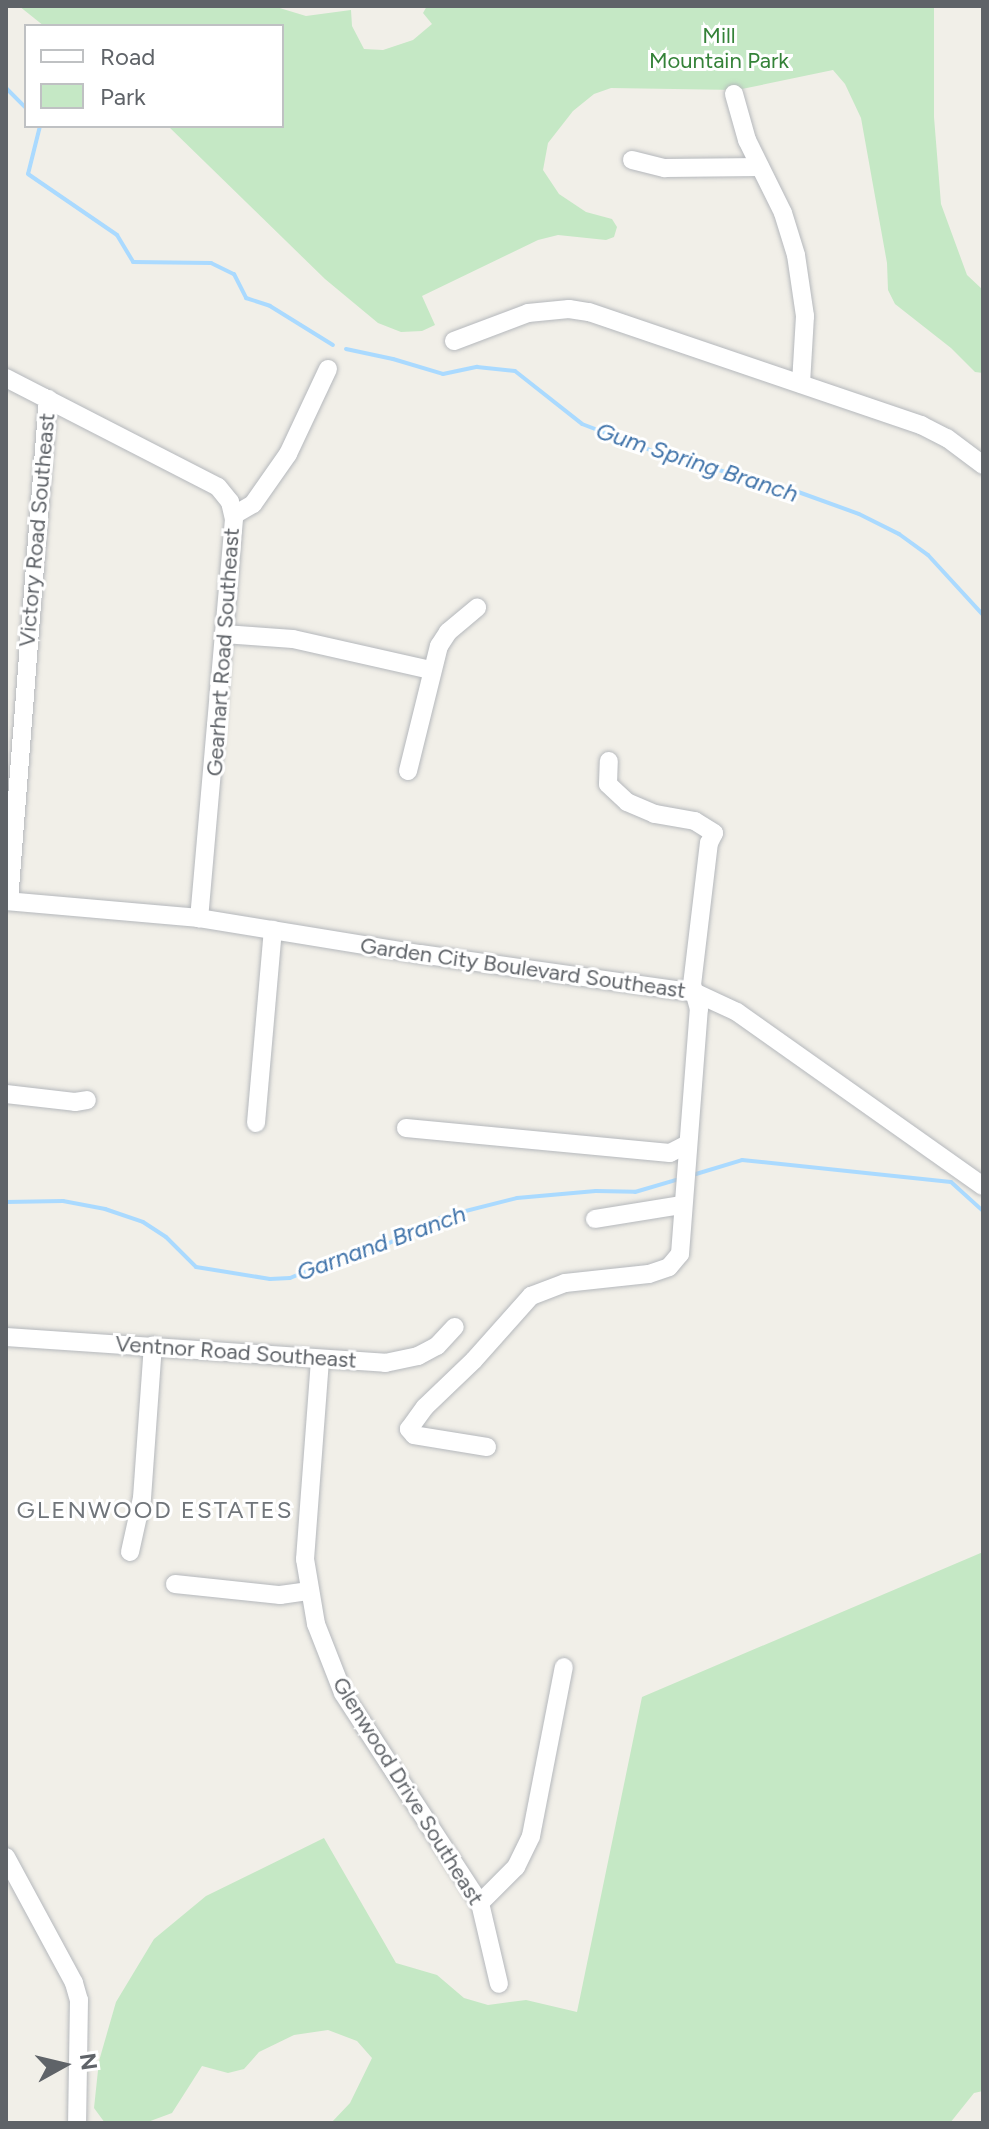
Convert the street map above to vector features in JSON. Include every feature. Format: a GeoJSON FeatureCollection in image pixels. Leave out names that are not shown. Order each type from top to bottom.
{"type":"FeatureCollection","features":[{"type":"Feature","properties":{"kind":"street"},"geometry":{"type":"LineString","coordinates":[[734,94],[760,167],[787,225],[802,285],[805,347],[801,384]]}},
{"type":"Feature","properties":{"kind":"street"},"geometry":{"type":"LineString","coordinates":[[632,160],[665,168],[760,167]]}},
{"type":"Feature","properties":{"kind":"street"},"geometry":{"type":"LineString","coordinates":[[454,341],[528,313],[569,309],[609,318],[921,425],[955,443],[983,465]]}},
{"type":"Feature","properties":{"kind":"street","name":"Gearhart Road Southeast"},"geometry":{"type":"LineString","coordinates":[[199,918],[234,515],[253,504],[288,454],[328,369]]}},
{"type":"Feature","properties":{"kind":"street"},"geometry":{"type":"LineString","coordinates":[[6,378],[218,487],[230,502],[234,515]]}},
{"type":"Feature","properties":{"kind":"street","name":"Victory Road Southeast"},"geometry":{"type":"LineString","coordinates":[[8,901],[48,399]]}},
{"type":"Feature","properties":{"kind":"street"},"geometry":{"type":"LineString","coordinates":[[408,771],[439,646],[448,632],[477,608]]}},
{"type":"Feature","properties":{"kind":"street"},"geometry":{"type":"LineString","coordinates":[[224,634],[293,639],[431,670]]}},
{"type":"Feature","properties":{"kind":"street"},"geometry":{"type":"LineString","coordinates":[[487,1447],[414,1435],[409,1429],[425,1407],[474,1360],[531,1296],[565,1283],[630,1278],[669,1267],[680,1254],[681,1205],[686,1183],[686,1145],[699,1009],[692,985],[709,843],[714,833],[695,821],[655,814],[627,802],[608,784],[609,761]]}},
{"type":"Feature","properties":{"kind":"street","name":"Garden City Boulevard Southeast"},"geometry":{"type":"LineString","coordinates":[[8,901],[199,918],[696,993],[737,1012],[983,1186]]}},
{"type":"Feature","properties":{"kind":"street"},"geometry":{"type":"LineString","coordinates":[[256,1123],[273,930]]}},
{"type":"Feature","properties":{"kind":"street"},"geometry":{"type":"LineString","coordinates":[[6,1094],[75,1102],[87,1100]]}},
{"type":"Feature","properties":{"kind":"street"},"geometry":{"type":"LineString","coordinates":[[406,1128],[670,1153],[686,1145]]}},
{"type":"Feature","properties":{"kind":"street"},"geometry":{"type":"LineString","coordinates":[[595,1219],[681,1205]]}},
{"type":"Feature","properties":{"kind":"street","name":"Ventnor Road Southeast"},"geometry":{"type":"LineString","coordinates":[[6,1337],[153,1345],[320,1360],[401,1361],[437,1346],[455,1327]]}},
{"type":"Feature","properties":{"kind":"street"},"geometry":{"type":"LineString","coordinates":[[130,1552],[142,1498],[153,1345]]}},
{"type":"Feature","properties":{"kind":"street","name":"Glenwood Drive Southeast"},"geometry":{"type":"LineString","coordinates":[[320,1360],[307,1505],[305,1559],[308,1591],[327,1656],[343,1693],[480,1903],[499,1984]]}},
{"type":"Feature","properties":{"kind":"street"},"geometry":{"type":"LineString","coordinates":[[175,1584],[280,1595],[308,1591]]}},
{"type":"Feature","properties":{"kind":"street"},"geometry":{"type":"LineString","coordinates":[[480,1903],[516,1867],[531,1836],[564,1667]]}},
{"type":"Feature","properties":{"kind":"street"},"geometry":{"type":"LineString","coordinates":[[6,1857],[55,1947],[79,2000],[77,2123]]}},
{"type":"Feature","properties":{"kind":"green space","name":"Mill Mountain Park"},"geometry":{"type":"Polygon","coordinates":[[[19,6],[273,6],[306,16],[351,10],[352,26],[364,49],[383,50],[413,40],[432,24],[423,13],[427,6],[934,6],[934,117],[941,204],[967,275],[983,290],[983,373],[975,372],[951,348],[895,304],[888,290],[887,263],[861,118],[845,84],[833,70],[737,90],[611,88],[594,94],[573,111],[548,143],[543,170],[559,194],[586,212],[612,219],[617,227],[614,237],[606,240],[558,235],[538,240],[422,296],[435,325],[422,331],[401,332],[378,323],[325,279],[170,128],[284,128],[284,24],[42,24],[19,6]]]}},
{"type":"Feature","properties":{"kind":"green space"},"geometry":{"type":"Polygon","coordinates":[[[983,1552],[983,2091],[974,2093],[950,2123],[331,2123],[350,2103],[372,2058],[357,2041],[328,2030],[294,2035],[259,2052],[244,2069],[228,2073],[202,2066],[172,2113],[145,2123],[105,2123],[94,2108],[99,2061],[116,2002],[154,1939],[206,1896],[324,1838],[396,1963],[437,1975],[464,1998],[488,2005],[526,2000],[577,2012],[642,1697],[983,1552]]]}},
{"type":"Feature","properties":{"kind":"waterway","name":"Gum Spring Branch"},"geometry":{"type":"LineString","coordinates":[[6,88],[24,106]]}},
{"type":"Feature","properties":{"kind":"waterway","name":"Gum Spring Branch"},"geometry":{"type":"LineString","coordinates":[[40,128],[28,174],[117,235],[133,262],[211,263],[234,274],[246,298],[270,306],[333,345]]}},
{"type":"Feature","properties":{"kind":"waterway","name":"Gum Spring Branch"},"geometry":{"type":"LineString","coordinates":[[346,349],[443,374],[477,367],[515,371],[582,424],[666,456],[790,489],[859,514],[899,534],[928,555],[983,615]]}},
{"type":"Feature","properties":{"kind":"waterway","name":"Garnand Branch"},"geometry":{"type":"LineString","coordinates":[[696,1174],[742,1160],[951,1182],[983,1211]]}},
{"type":"Feature","properties":{"kind":"waterway","name":"Garnand Branch"},"geometry":{"type":"LineString","coordinates":[[6,1202],[63,1201],[105,1209],[143,1222],[166,1237],[196,1267],[270,1279],[290,1278],[339,1258],[377,1249],[442,1217],[517,1198],[596,1191],[635,1192],[676,1180]]}},
{"type":"Feature","properties":{"kind":"district","name":"GLENWOOD ESTATES"},"geometry":{"type":"Point","coordinates":[155,1510]}}]}
